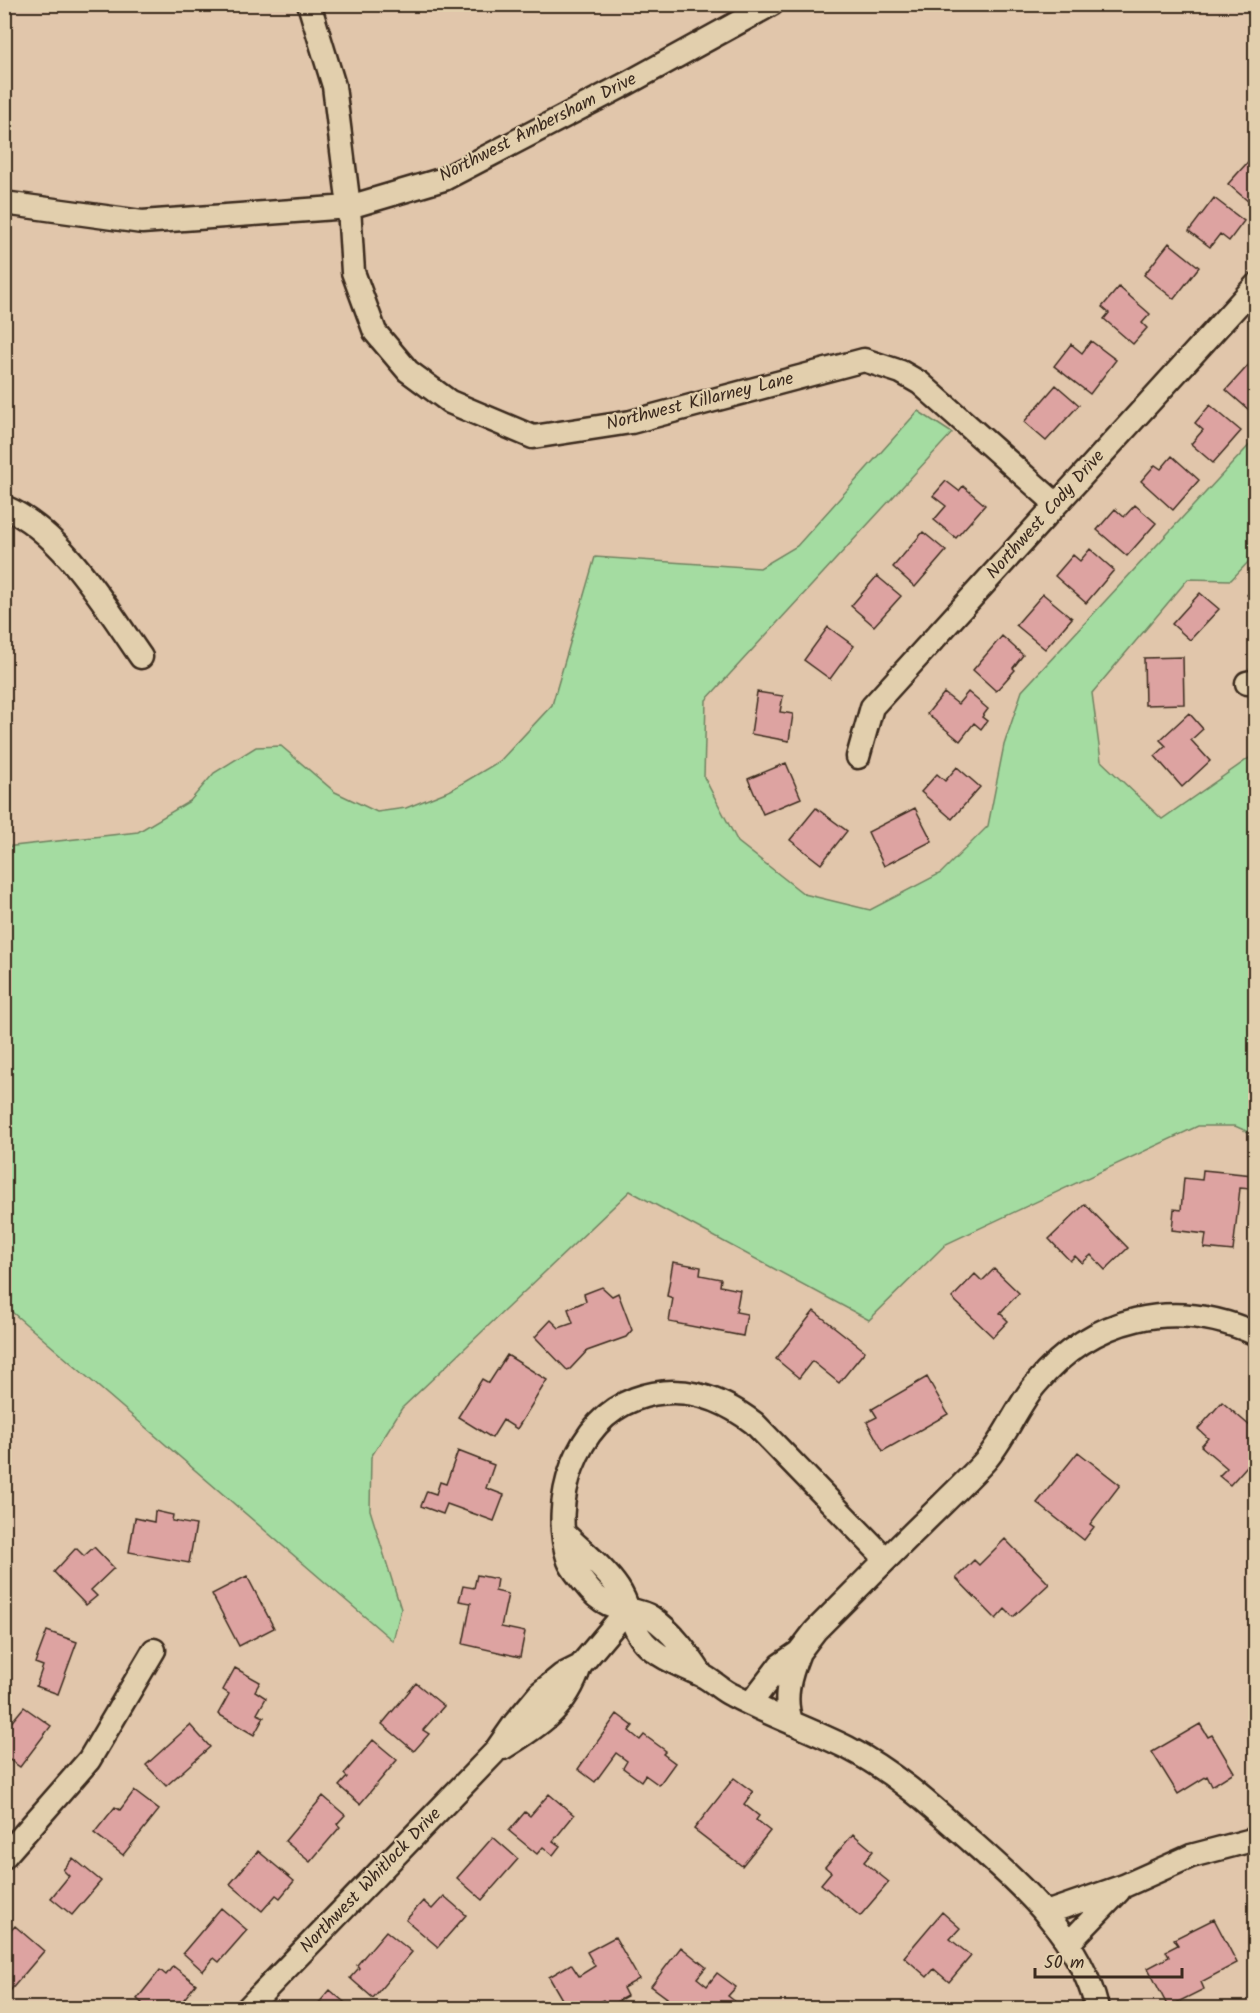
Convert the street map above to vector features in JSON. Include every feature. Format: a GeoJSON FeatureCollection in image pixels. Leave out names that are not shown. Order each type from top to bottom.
{"type":"FeatureCollection","features":[{"type":"Feature","properties":{"kind":"street","name":"Northwest Killarney Lane"},"geometry":{"type":"LineString","coordinates":[[309,4],[333,86],[349,207],[352,272],[375,332],[408,371],[450,402],[532,437],[631,422],[864,360],[901,372],[920,383],[1056,504]]}},
{"type":"Feature","properties":{"kind":"street","name":"Northwest Ambersham Drive"},"geometry":{"type":"LineString","coordinates":[[4,203],[142,222],[349,207],[444,179],[628,83],[772,4]]}},
{"type":"Feature","properties":{"kind":"street","name":"Northwest Cody Drive"},"geometry":{"type":"LineString","coordinates":[[858,757],[872,707],[1256,285]]}},
{"type":"Feature","properties":{"kind":"street"},"geometry":{"type":"LineString","coordinates":[[4,507],[14,511],[51,537],[94,589],[141,657]]}},
{"type":"Feature","properties":{"kind":"street"},"geometry":{"type":"LineString","coordinates":[[792,1723],[787,1710],[787,1694],[799,1652],[815,1631],[987,1459],[1034,1387],[1068,1351],[1086,1338],[1107,1329],[1150,1316],[1183,1315],[1209,1318],[1256,1334]]}},
{"type":"Feature","properties":{"kind":"street"},"geometry":{"type":"LineString","coordinates":[[886,1559],[754,1423],[735,1408],[710,1397],[688,1392],[667,1392],[626,1403],[608,1414],[591,1430],[580,1447],[566,1482],[562,1508],[570,1562],[589,1590],[607,1604],[628,1609],[636,1632],[652,1650],[676,1665],[702,1675],[729,1694],[846,1747],[899,1779],[1016,1882],[1046,1913],[1069,1943],[1092,1990],[1097,2008]]}},
{"type":"Feature","properties":{"kind":"street","name":"Northwest Whitlock Drive"},"geometry":{"type":"LineString","coordinates":[[248,2008],[494,1753],[540,1693],[562,1675],[580,1666],[628,1609]]}},
{"type":"Feature","properties":{"kind":"street"},"geometry":{"type":"LineString","coordinates":[[4,1857],[89,1760],[154,1650]]}},
{"type":"Feature","properties":{"kind":"street"},"geometry":{"type":"LineString","coordinates":[[750,1704],[780,1665],[799,1652]]}},
{"type":"Feature","properties":{"kind":"street"},"geometry":{"type":"LineString","coordinates":[[1046,1913],[1124,1886],[1191,1856],[1256,1839]]}},
{"type":"Feature","properties":{"kind":"street"},"geometry":{"type":"LineString","coordinates":[[1069,1943],[1124,1886]]}},
{"type":"Feature","properties":{"kind":"green space"},"geometry":{"type":"Polygon","coordinates":[[[918,411],[952,433],[706,700],[704,777],[738,842],[804,894],[870,910],[941,873],[988,826],[1004,745],[1022,691],[1255,439],[1255,555],[1231,580],[1188,579],[1092,693],[1101,761],[1162,819],[1255,754],[1255,1135],[1235,1126],[1198,1126],[946,1244],[869,1320],[630,1191],[402,1408],[371,1457],[370,1510],[401,1609],[393,1641],[5,1306],[5,847],[138,832],[190,801],[214,773],[256,747],[281,746],[335,792],[377,812],[406,808],[451,790],[500,761],[552,705],[595,557],[760,568],[797,546],[918,411]]]}},
{"type":"Feature","properties":{"kind":"building"},"geometry":{"type":"Polygon","coordinates":[[[1256,153],[1256,194],[1249,202],[1228,184],[1256,153]]]}},
{"type":"Feature","properties":{"kind":"building"},"geometry":{"type":"Polygon","coordinates":[[[1214,198],[1244,221],[1229,241],[1220,234],[1210,247],[1189,231],[1214,198]]]}},
{"type":"Feature","properties":{"kind":"building"},"geometry":{"type":"Polygon","coordinates":[[[1169,243],[1199,267],[1174,299],[1144,275],[1169,243]]]}},
{"type":"Feature","properties":{"kind":"building"},"geometry":{"type":"Polygon","coordinates":[[[1119,287],[1150,314],[1142,323],[1147,328],[1133,344],[1104,319],[1109,313],[1102,307],[1119,287]]]}},
{"type":"Feature","properties":{"kind":"building"},"geometry":{"type":"Polygon","coordinates":[[[1091,341],[1116,360],[1090,394],[1054,366],[1071,344],[1082,353],[1091,341]]]}},
{"type":"Feature","properties":{"kind":"building"},"geometry":{"type":"Polygon","coordinates":[[[1253,360],[1256,362],[1256,416],[1226,390],[1253,360]]]}},
{"type":"Feature","properties":{"kind":"building"},"geometry":{"type":"Polygon","coordinates":[[[1056,385],[1079,405],[1046,441],[1024,422],[1056,385]]]}},
{"type":"Feature","properties":{"kind":"building"},"geometry":{"type":"Polygon","coordinates":[[[1210,405],[1241,431],[1213,463],[1191,444],[1203,430],[1195,423],[1210,405]]]}},
{"type":"Feature","properties":{"kind":"building"},"geometry":{"type":"Polygon","coordinates":[[[1172,456],[1199,480],[1173,510],[1141,481],[1155,465],[1161,469],[1172,456]]]}},
{"type":"Feature","properties":{"kind":"building"},"geometry":{"type":"Polygon","coordinates":[[[946,481],[959,491],[963,486],[985,505],[956,538],[934,520],[946,506],[933,496],[946,481]]]}},
{"type":"Feature","properties":{"kind":"building"},"geometry":{"type":"Polygon","coordinates":[[[1135,505],[1156,523],[1127,556],[1097,530],[1115,509],[1124,517],[1135,505]]]}},
{"type":"Feature","properties":{"kind":"building"},"geometry":{"type":"Polygon","coordinates":[[[923,532],[946,551],[915,587],[893,567],[923,532]]]}},
{"type":"Feature","properties":{"kind":"building"},"geometry":{"type":"Polygon","coordinates":[[[1090,549],[1114,570],[1086,603],[1055,576],[1073,555],[1080,561],[1090,549]]]}},
{"type":"Feature","properties":{"kind":"building"},"geometry":{"type":"Polygon","coordinates":[[[877,576],[901,596],[874,626],[851,606],[877,576]]]}},
{"type":"Feature","properties":{"kind":"building"},"geometry":{"type":"Polygon","coordinates":[[[1256,586],[1256,602],[1247,595],[1256,586]]]}},
{"type":"Feature","properties":{"kind":"building"},"geometry":{"type":"Polygon","coordinates":[[[1200,593],[1219,609],[1190,640],[1172,624],[1200,593]]]}},
{"type":"Feature","properties":{"kind":"building"},"geometry":{"type":"Polygon","coordinates":[[[1043,594],[1072,618],[1045,649],[1016,625],[1043,594]]]}},
{"type":"Feature","properties":{"kind":"building"},"geometry":{"type":"Polygon","coordinates":[[[828,627],[854,646],[830,679],[804,660],[828,627]]]}},
{"type":"Feature","properties":{"kind":"building"},"geometry":{"type":"Polygon","coordinates":[[[1002,636],[1023,655],[1013,668],[1015,670],[996,691],[973,670],[1002,636]]]}},
{"type":"Feature","properties":{"kind":"building"},"geometry":{"type":"Polygon","coordinates":[[[1183,657],[1184,704],[1145,705],[1144,658],[1183,657]]]}},
{"type":"Feature","properties":{"kind":"building"},"geometry":{"type":"Polygon","coordinates":[[[757,692],[783,696],[780,712],[793,714],[789,741],[751,734],[757,692]]]}},
{"type":"Feature","properties":{"kind":"building"},"geometry":{"type":"Polygon","coordinates":[[[968,692],[988,709],[982,717],[987,721],[981,729],[974,723],[960,741],[927,714],[944,693],[958,704],[968,692]]]}},
{"type":"Feature","properties":{"kind":"building"},"geometry":{"type":"Polygon","coordinates":[[[1189,713],[1203,729],[1191,740],[1210,761],[1182,787],[1155,756],[1166,746],[1160,740],[1189,713]]]}},
{"type":"Feature","properties":{"kind":"building"},"geometry":{"type":"Polygon","coordinates":[[[786,763],[801,798],[763,814],[748,779],[786,763]]]}},
{"type":"Feature","properties":{"kind":"building"},"geometry":{"type":"Polygon","coordinates":[[[957,767],[980,787],[952,819],[921,792],[937,774],[945,781],[957,767]]]}},
{"type":"Feature","properties":{"kind":"building"},"geometry":{"type":"Polygon","coordinates":[[[816,808],[847,831],[821,864],[790,840],[816,808]]]}},
{"type":"Feature","properties":{"kind":"building"},"geometry":{"type":"Polygon","coordinates":[[[915,808],[932,841],[884,866],[868,832],[915,808]]]}},
{"type":"Feature","properties":{"kind":"building"},"geometry":{"type":"Polygon","coordinates":[[[1203,1170],[1253,1175],[1251,1189],[1240,1188],[1233,1251],[1204,1248],[1206,1234],[1172,1230],[1174,1209],[1181,1210],[1184,1178],[1202,1180],[1203,1170]]]}},
{"type":"Feature","properties":{"kind":"building"},"geometry":{"type":"Polygon","coordinates":[[[1085,1204],[1128,1248],[1105,1270],[1091,1255],[1082,1263],[1075,1256],[1070,1261],[1049,1239],[1085,1204]]]}},
{"type":"Feature","properties":{"kind":"building"},"geometry":{"type":"Polygon","coordinates":[[[673,1262],[701,1267],[700,1275],[721,1279],[720,1286],[740,1290],[736,1312],[747,1314],[743,1336],[669,1322],[673,1298],[667,1296],[673,1262]]]}},
{"type":"Feature","properties":{"kind":"building"},"geometry":{"type":"Polygon","coordinates":[[[994,1269],[1019,1293],[1000,1313],[1008,1321],[993,1337],[952,1298],[975,1274],[982,1281],[994,1269]]]}},
{"type":"Feature","properties":{"kind":"building"},"geometry":{"type":"Polygon","coordinates":[[[602,1287],[612,1296],[618,1293],[632,1330],[626,1337],[587,1351],[567,1370],[535,1337],[551,1320],[559,1328],[573,1323],[568,1309],[586,1301],[584,1294],[602,1287]]]}},
{"type":"Feature","properties":{"kind":"building"},"geometry":{"type":"Polygon","coordinates":[[[814,1311],[865,1351],[839,1383],[812,1361],[799,1378],[776,1359],[814,1311]]]}},
{"type":"Feature","properties":{"kind":"building"},"geometry":{"type":"Polygon","coordinates":[[[507,1355],[547,1380],[517,1429],[503,1420],[492,1438],[458,1417],[482,1379],[489,1383],[507,1355]]]}},
{"type":"Feature","properties":{"kind":"building"},"geometry":{"type":"Polygon","coordinates":[[[927,1377],[948,1414],[883,1451],[867,1422],[877,1417],[872,1409],[927,1377]]]}},
{"type":"Feature","properties":{"kind":"building"},"geometry":{"type":"Polygon","coordinates":[[[1222,1402],[1250,1426],[1256,1420],[1256,1456],[1230,1485],[1219,1476],[1227,1468],[1201,1446],[1208,1438],[1198,1429],[1222,1402]]]}},
{"type":"Feature","properties":{"kind":"building"},"geometry":{"type":"Polygon","coordinates":[[[458,1451],[494,1465],[486,1488],[504,1495],[494,1521],[447,1504],[443,1514],[421,1506],[427,1491],[436,1494],[440,1482],[446,1484],[458,1451]]]}},
{"type":"Feature","properties":{"kind":"building"},"geometry":{"type":"Polygon","coordinates":[[[1078,1452],[1120,1485],[1090,1524],[1094,1527],[1084,1540],[1037,1503],[1078,1452]]]}},
{"type":"Feature","properties":{"kind":"building"},"geometry":{"type":"Polygon","coordinates":[[[155,1511],[173,1515],[172,1521],[196,1525],[189,1563],[129,1552],[135,1518],[154,1522],[155,1511]]]}},
{"type":"Feature","properties":{"kind":"building"},"geometry":{"type":"Polygon","coordinates":[[[1005,1539],[1049,1584],[1013,1617],[1005,1609],[996,1619],[956,1578],[974,1560],[979,1565],[1005,1539]]]}},
{"type":"Feature","properties":{"kind":"building"},"geometry":{"type":"Polygon","coordinates":[[[94,1547],[114,1568],[91,1590],[97,1596],[86,1605],[54,1572],[76,1548],[84,1556],[94,1547]]]}},
{"type":"Feature","properties":{"kind":"building"},"geometry":{"type":"Polygon","coordinates":[[[477,1575],[497,1579],[495,1591],[508,1594],[501,1627],[525,1632],[520,1657],[463,1644],[471,1603],[459,1601],[463,1586],[474,1588],[477,1575]]]}},
{"type":"Feature","properties":{"kind":"building"},"geometry":{"type":"Polygon","coordinates":[[[247,1576],[274,1628],[239,1646],[212,1594],[247,1576]]]}},
{"type":"Feature","properties":{"kind":"building"},"geometry":{"type":"Polygon","coordinates":[[[47,1631],[77,1642],[58,1694],[36,1686],[43,1666],[35,1663],[47,1631]]]}},
{"type":"Feature","properties":{"kind":"building"},"geometry":{"type":"Polygon","coordinates":[[[235,1668],[260,1682],[255,1691],[266,1698],[257,1714],[264,1717],[254,1735],[218,1714],[229,1694],[223,1690],[235,1668]]]}},
{"type":"Feature","properties":{"kind":"building"},"geometry":{"type":"Polygon","coordinates":[[[416,1683],[444,1706],[423,1730],[429,1734],[414,1751],[382,1724],[416,1683]]]}},
{"type":"Feature","properties":{"kind":"building"},"geometry":{"type":"Polygon","coordinates":[[[24,1707],[51,1726],[20,1767],[4,1756],[4,1731],[24,1707]]]}},
{"type":"Feature","properties":{"kind":"building"},"geometry":{"type":"Polygon","coordinates":[[[617,1714],[633,1726],[629,1731],[640,1740],[644,1735],[666,1751],[663,1754],[675,1763],[659,1785],[645,1775],[641,1781],[623,1768],[627,1761],[616,1753],[595,1782],[578,1769],[617,1714]]]}},
{"type":"Feature","properties":{"kind":"building"},"geometry":{"type":"Polygon","coordinates":[[[1200,1724],[1208,1737],[1212,1735],[1234,1772],[1212,1786],[1207,1776],[1178,1794],[1152,1752],[1200,1724]]]}},
{"type":"Feature","properties":{"kind":"building"},"geometry":{"type":"Polygon","coordinates":[[[190,1725],[210,1747],[166,1786],[146,1765],[190,1725]]]}},
{"type":"Feature","properties":{"kind":"building"},"geometry":{"type":"Polygon","coordinates":[[[373,1740],[397,1760],[360,1804],[339,1786],[347,1777],[344,1774],[373,1740]]]}},
{"type":"Feature","properties":{"kind":"building"},"geometry":{"type":"Polygon","coordinates":[[[734,1778],[753,1792],[744,1804],[759,1816],[756,1820],[770,1831],[742,1866],[694,1829],[734,1778]]]}},
{"type":"Feature","properties":{"kind":"building"},"geometry":{"type":"Polygon","coordinates":[[[134,1791],[159,1810],[123,1855],[94,1833],[115,1807],[120,1810],[134,1791]]]}},
{"type":"Feature","properties":{"kind":"building"},"geometry":{"type":"Polygon","coordinates":[[[549,1794],[574,1815],[553,1841],[560,1846],[553,1855],[543,1847],[537,1854],[509,1831],[525,1812],[530,1816],[549,1794]]]}},
{"type":"Feature","properties":{"kind":"building"},"geometry":{"type":"Polygon","coordinates":[[[323,1796],[345,1815],[337,1824],[340,1827],[310,1862],[285,1841],[323,1796]]]}},
{"type":"Feature","properties":{"kind":"building"},"geometry":{"type":"Polygon","coordinates":[[[853,1834],[873,1851],[864,1862],[889,1882],[860,1916],[821,1884],[831,1872],[825,1867],[853,1834]]]}},
{"type":"Feature","properties":{"kind":"building"},"geometry":{"type":"Polygon","coordinates":[[[493,1837],[518,1859],[482,1900],[457,1878],[493,1837]]]}},
{"type":"Feature","properties":{"kind":"building"},"geometry":{"type":"Polygon","coordinates":[[[258,1851],[294,1881],[280,1898],[276,1895],[262,1911],[230,1884],[258,1851]]]}},
{"type":"Feature","properties":{"kind":"building"},"geometry":{"type":"Polygon","coordinates":[[[73,1858],[101,1881],[72,1915],[51,1898],[69,1876],[63,1870],[73,1858]]]}},
{"type":"Feature","properties":{"kind":"building"},"geometry":{"type":"Polygon","coordinates":[[[444,1896],[466,1915],[438,1947],[406,1920],[423,1901],[432,1909],[444,1896]]]}},
{"type":"Feature","properties":{"kind":"building"},"geometry":{"type":"Polygon","coordinates":[[[221,1908],[247,1930],[219,1962],[214,1958],[203,1971],[183,1953],[221,1908]]]}},
{"type":"Feature","properties":{"kind":"building"},"geometry":{"type":"Polygon","coordinates":[[[942,1912],[960,1928],[950,1939],[971,1956],[949,1982],[934,1969],[927,1977],[904,1957],[942,1912]]]}},
{"type":"Feature","properties":{"kind":"building"},"geometry":{"type":"Polygon","coordinates":[[[1214,1919],[1237,1963],[1201,1982],[1204,1989],[1168,2007],[1148,1968],[1169,1957],[1166,1951],[1178,1945],[1174,1939],[1214,1919]]]}},
{"type":"Feature","properties":{"kind":"building"},"geometry":{"type":"Polygon","coordinates":[[[15,1926],[44,1951],[10,1991],[4,1986],[4,1938],[15,1926]]]}},
{"type":"Feature","properties":{"kind":"building"},"geometry":{"type":"Polygon","coordinates":[[[386,1931],[412,1952],[373,1998],[350,1978],[359,1968],[357,1965],[386,1931]]]}},
{"type":"Feature","properties":{"kind":"building"},"geometry":{"type":"Polygon","coordinates":[[[615,1937],[639,1979],[623,1988],[627,1996],[607,2007],[603,2000],[587,2008],[567,2008],[549,1977],[571,1964],[579,1976],[595,1966],[587,1952],[615,1937]]]}},
{"type":"Feature","properties":{"kind":"building"},"geometry":{"type":"Polygon","coordinates":[[[681,1947],[706,1967],[697,1978],[707,1986],[717,1973],[736,1987],[728,1996],[736,2002],[730,2008],[669,2008],[663,2003],[667,1998],[651,1986],[681,1947]]]}},
{"type":"Feature","properties":{"kind":"building"},"geometry":{"type":"Polygon","coordinates":[[[173,1966],[196,1984],[177,2008],[137,2008],[142,2003],[137,1999],[160,1970],[166,1975],[173,1966]]]}},
{"type":"Feature","properties":{"kind":"building"},"geometry":{"type":"Polygon","coordinates":[[[330,1990],[351,2008],[320,2008],[317,2005],[330,1990]]]}},
{"type":"Feature","properties":{"kind":"building"},"geometry":{"type":"Polygon","coordinates":[[[540,2001],[544,2008],[526,2008],[540,2001]]]}}]}
